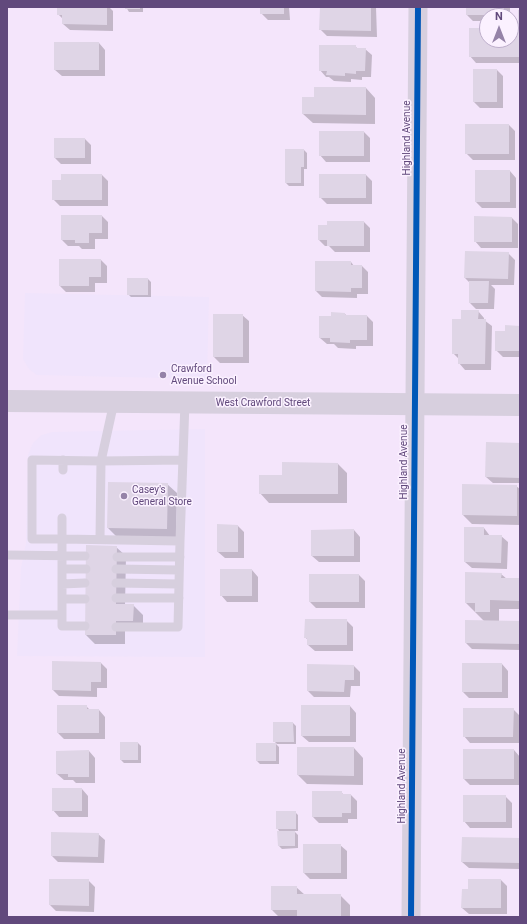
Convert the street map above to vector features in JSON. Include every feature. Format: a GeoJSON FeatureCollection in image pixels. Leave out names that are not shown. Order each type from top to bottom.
{"type":"FeatureCollection","features":[{"type":"Feature","properties":{"kind":"main road","name":"West Crawford Street"},"geometry":{"type":"LineString","coordinates":[[7,401],[520,405]]}},
{"type":"Feature","properties":{"kind":"street","name":"Highland Avenue"},"geometry":{"type":"LineString","coordinates":[[411,917],[418,7]]}},
{"type":"Feature","properties":{"kind":"lane"},"geometry":{"type":"LineString","coordinates":[[100,539],[101,461],[114,401]]}},
{"type":"Feature","properties":{"kind":"lane"},"geometry":{"type":"LineString","coordinates":[[116,627],[178,627],[185,402]]}},
{"type":"Feature","properties":{"kind":"lane"},"geometry":{"type":"LineString","coordinates":[[180,541],[32,539],[32,460],[183,460]]}},
{"type":"Feature","properties":{"kind":"lane"},"geometry":{"type":"LineString","coordinates":[[63,460],[63,470]]}},
{"type":"Feature","properties":{"kind":"lane"},"geometry":{"type":"LineString","coordinates":[[62,518],[62,626],[85,626]]}},
{"type":"Feature","properties":{"kind":"lane"},"geometry":{"type":"LineString","coordinates":[[7,555],[85,556]]}},
{"type":"Feature","properties":{"kind":"lane"},"geometry":{"type":"LineString","coordinates":[[117,557],[180,557]]}},
{"type":"Feature","properties":{"kind":"lane"},"geometry":{"type":"LineString","coordinates":[[116,569],[180,570]]}},
{"type":"Feature","properties":{"kind":"lane"},"geometry":{"type":"LineString","coordinates":[[62,570],[86,570]]}},
{"type":"Feature","properties":{"kind":"lane"},"geometry":{"type":"LineString","coordinates":[[62,584],[85,584]]}},
{"type":"Feature","properties":{"kind":"lane"},"geometry":{"type":"LineString","coordinates":[[116,584],[179,584]]}},
{"type":"Feature","properties":{"kind":"lane"},"geometry":{"type":"LineString","coordinates":[[116,598],[179,598]]}},
{"type":"Feature","properties":{"kind":"lane"},"geometry":{"type":"LineString","coordinates":[[62,599],[85,599]]}},
{"type":"Feature","properties":{"kind":"lane"},"geometry":{"type":"LineString","coordinates":[[7,615],[62,615]]}},
{"type":"Feature","properties":{"kind":"shaded area"},"geometry":{"type":"Polygon","coordinates":[[[7,7],[520,7],[520,917],[7,917],[7,7]]]}},
{"type":"Feature","properties":{"kind":"shaded area"},"geometry":{"type":"Polygon","coordinates":[[[25,293],[209,297],[207,379],[37,375],[29,369],[23,359],[25,293]]]}},
{"type":"Feature","properties":{"kind":"shaded area"},"geometry":{"type":"Polygon","coordinates":[[[205,429],[205,657],[17,656],[21,568],[26,543],[28,455],[33,443],[42,435],[52,432],[205,429]]]}},
{"type":"Feature","properties":{"kind":"building"},"geometry":{"type":"Polygon","coordinates":[[[57,7],[107,7],[107,25],[62,24],[62,15],[57,15],[57,7]]]}},
{"type":"Feature","properties":{"kind":"building"},"geometry":{"type":"Polygon","coordinates":[[[125,7],[140,7],[140,9],[125,9],[125,7]]]}},
{"type":"Feature","properties":{"kind":"building"},"geometry":{"type":"Polygon","coordinates":[[[260,7],[284,7],[284,14],[260,14],[260,7]]]}},
{"type":"Feature","properties":{"kind":"building"},"geometry":{"type":"Polygon","coordinates":[[[320,7],[371,7],[371,31],[319,30],[320,7]]]}},
{"type":"Feature","properties":{"kind":"building"},"geometry":{"type":"Polygon","coordinates":[[[466,7],[504,7],[479,8],[479,15],[466,15],[466,7]]]}},
{"type":"Feature","properties":{"kind":"building"},"geometry":{"type":"Polygon","coordinates":[[[519,10],[520,10],[519,25],[519,10]]]}},
{"type":"Feature","properties":{"kind":"building"},"geometry":{"type":"Polygon","coordinates":[[[469,28],[479,28],[479,48],[519,48],[520,28],[520,57],[469,57],[469,28]]]}},
{"type":"Feature","properties":{"kind":"building"},"geometry":{"type":"Polygon","coordinates":[[[54,42],[99,42],[99,70],[54,70],[54,42]]]}},
{"type":"Feature","properties":{"kind":"building"},"geometry":{"type":"Polygon","coordinates":[[[319,45],[356,45],[356,48],[366,48],[365,71],[356,71],[356,74],[345,73],[345,76],[326,75],[327,71],[319,71],[319,45]]]}},
{"type":"Feature","properties":{"kind":"building"},"geometry":{"type":"Polygon","coordinates":[[[473,69],[497,69],[497,102],[473,102],[473,69]]]}},
{"type":"Feature","properties":{"kind":"building"},"geometry":{"type":"Polygon","coordinates":[[[314,87],[366,87],[366,115],[302,114],[302,97],[314,97],[314,87]]]}},
{"type":"Feature","properties":{"kind":"building"},"geometry":{"type":"Polygon","coordinates":[[[465,124],[509,124],[509,154],[465,154],[465,124]]]}},
{"type":"Feature","properties":{"kind":"building"},"geometry":{"type":"Polygon","coordinates":[[[319,131],[364,131],[364,156],[319,156],[319,131]]]}},
{"type":"Feature","properties":{"kind":"building"},"geometry":{"type":"Polygon","coordinates":[[[54,138],[85,138],[85,158],[54,158],[54,138]]]}},
{"type":"Feature","properties":{"kind":"building"},"geometry":{"type":"Polygon","coordinates":[[[285,149],[304,149],[304,167],[301,167],[301,183],[285,183],[285,149]]]}},
{"type":"Feature","properties":{"kind":"building"},"geometry":{"type":"Polygon","coordinates":[[[475,170],[510,170],[510,202],[475,202],[475,170]]]}},
{"type":"Feature","properties":{"kind":"building"},"geometry":{"type":"Polygon","coordinates":[[[61,174],[102,174],[102,200],[52,200],[52,180],[61,180],[61,174]]]}},
{"type":"Feature","properties":{"kind":"building"},"geometry":{"type":"Polygon","coordinates":[[[319,174],[366,174],[366,198],[319,198],[319,174]]]}},
{"type":"Feature","properties":{"kind":"building"},"geometry":{"type":"Polygon","coordinates":[[[61,215],[102,215],[102,233],[89,233],[89,243],[75,243],[75,240],[61,240],[61,215]]]}},
{"type":"Feature","properties":{"kind":"building"},"geometry":{"type":"Polygon","coordinates":[[[474,216],[512,217],[512,242],[474,242],[474,216]]]}},
{"type":"Feature","properties":{"kind":"building"},"geometry":{"type":"Polygon","coordinates":[[[327,221],[364,221],[364,246],[327,246],[327,240],[318,240],[318,225],[327,225],[327,221]]]}},
{"type":"Feature","properties":{"kind":"building"},"geometry":{"type":"Polygon","coordinates":[[[465,251],[509,252],[508,279],[464,278],[465,251]]]}},
{"type":"Feature","properties":{"kind":"building"},"geometry":{"type":"Polygon","coordinates":[[[59,259],[101,259],[101,277],[89,277],[89,286],[59,286],[59,259]]]}},
{"type":"Feature","properties":{"kind":"building"},"geometry":{"type":"Polygon","coordinates":[[[315,261],[351,261],[351,265],[362,265],[362,288],[351,288],[351,292],[315,291],[315,261]]]}},
{"type":"Feature","properties":{"kind":"building"},"geometry":{"type":"Polygon","coordinates":[[[127,278],[148,278],[148,295],[127,295],[127,278]]]}},
{"type":"Feature","properties":{"kind":"building"},"geometry":{"type":"Polygon","coordinates":[[[469,281],[489,281],[488,303],[469,303],[469,281]]]}},
{"type":"Feature","properties":{"kind":"building"},"geometry":{"type":"Polygon","coordinates":[[[461,310],[479,310],[478,319],[486,319],[485,364],[458,364],[458,354],[452,354],[452,319],[461,319],[461,310]]]}},
{"type":"Feature","properties":{"kind":"building"},"geometry":{"type":"Polygon","coordinates":[[[331,312],[345,313],[345,315],[367,315],[367,340],[350,340],[350,343],[330,342],[330,338],[319,338],[319,316],[331,316],[331,312]]]}},
{"type":"Feature","properties":{"kind":"building"},"geometry":{"type":"Polygon","coordinates":[[[213,314],[243,314],[243,357],[213,357],[213,314]]]}},
{"type":"Feature","properties":{"kind":"building"},"geometry":{"type":"Polygon","coordinates":[[[505,325],[520,326],[520,351],[495,351],[495,331],[505,331],[505,325]]]}},
{"type":"Feature","properties":{"kind":"building"},"geometry":{"type":"Polygon","coordinates":[[[486,442],[520,443],[520,478],[485,477],[486,442]]]}},
{"type":"Feature","properties":{"kind":"building"},"geometry":{"type":"Polygon","coordinates":[[[282,462],[338,463],[338,494],[259,494],[259,475],[282,475],[282,462]]]}},
{"type":"Feature","properties":{"kind":"building"},"geometry":{"type":"Polygon","coordinates":[[[108,482],[168,483],[167,529],[107,528],[108,482]]]}},
{"type":"Feature","properties":{"kind":"building"},"geometry":{"type":"Polygon","coordinates":[[[462,484],[517,485],[517,516],[462,515],[462,484]]]}},
{"type":"Feature","properties":{"kind":"building"},"geometry":{"type":"Polygon","coordinates":[[[217,524],[238,525],[238,552],[217,552],[217,524]]]}},
{"type":"Feature","properties":{"kind":"building"},"geometry":{"type":"Polygon","coordinates":[[[464,527],[484,527],[484,535],[502,535],[501,563],[464,562],[464,527]]]}},
{"type":"Feature","properties":{"kind":"building"},"geometry":{"type":"Polygon","coordinates":[[[354,529],[354,556],[311,556],[311,530],[354,529]]]}},
{"type":"Feature","properties":{"kind":"building"},"geometry":{"type":"Polygon","coordinates":[[[86,545],[117,546],[116,604],[134,604],[133,621],[116,621],[116,635],[85,635],[86,545]]]}},
{"type":"Feature","properties":{"kind":"building"},"geometry":{"type":"Polygon","coordinates":[[[220,569],[252,569],[252,596],[220,596],[220,569]]]}},
{"type":"Feature","properties":{"kind":"building"},"geometry":{"type":"Polygon","coordinates":[[[465,572],[502,573],[501,578],[520,578],[520,601],[490,600],[490,612],[475,612],[475,603],[465,603],[465,572]]]}},
{"type":"Feature","properties":{"kind":"building"},"geometry":{"type":"Polygon","coordinates":[[[309,574],[359,574],[359,602],[309,602],[309,574]]]}},
{"type":"Feature","properties":{"kind":"building"},"geometry":{"type":"Polygon","coordinates":[[[305,619],[347,619],[347,645],[307,645],[307,638],[304,638],[305,619]]]}},
{"type":"Feature","properties":{"kind":"building"},"geometry":{"type":"Polygon","coordinates":[[[465,620],[520,621],[520,644],[465,643],[465,620]]]}},
{"type":"Feature","properties":{"kind":"building"},"geometry":{"type":"Polygon","coordinates":[[[52,661],[101,662],[101,682],[91,682],[91,691],[52,690],[52,661]]]}},
{"type":"Feature","properties":{"kind":"building"},"geometry":{"type":"Polygon","coordinates":[[[462,663],[502,663],[502,692],[462,692],[462,663]]]}},
{"type":"Feature","properties":{"kind":"building"},"geometry":{"type":"Polygon","coordinates":[[[307,664],[354,665],[354,680],[345,680],[344,692],[307,691],[307,664]]]}},
{"type":"Feature","properties":{"kind":"building"},"geometry":{"type":"Polygon","coordinates":[[[57,705],[87,705],[87,709],[99,709],[99,733],[57,733],[57,705]]]}},
{"type":"Feature","properties":{"kind":"building"},"geometry":{"type":"Polygon","coordinates":[[[301,705],[350,705],[350,736],[301,736],[301,705]]]}},
{"type":"Feature","properties":{"kind":"building"},"geometry":{"type":"Polygon","coordinates":[[[463,708],[514,708],[513,737],[463,737],[463,708]]]}},
{"type":"Feature","properties":{"kind":"building"},"geometry":{"type":"Polygon","coordinates":[[[273,722],[293,722],[294,742],[273,742],[273,722]]]}},
{"type":"Feature","properties":{"kind":"building"},"geometry":{"type":"Polygon","coordinates":[[[120,742],[138,742],[138,760],[120,760],[120,742]]]}},
{"type":"Feature","properties":{"kind":"building"},"geometry":{"type":"Polygon","coordinates":[[[256,743],[276,743],[276,761],[256,761],[256,743]]]}},
{"type":"Feature","properties":{"kind":"building"},"geometry":{"type":"Polygon","coordinates":[[[297,747],[354,747],[354,776],[297,775],[297,747]]]}},
{"type":"Feature","properties":{"kind":"building"},"geometry":{"type":"Polygon","coordinates":[[[463,749],[514,749],[514,779],[463,779],[463,749]]]}},
{"type":"Feature","properties":{"kind":"building"},"geometry":{"type":"Polygon","coordinates":[[[89,750],[89,777],[68,777],[68,774],[56,774],[56,751],[89,750]]]}},
{"type":"Feature","properties":{"kind":"building"},"geometry":{"type":"Polygon","coordinates":[[[52,788],[82,788],[82,811],[52,811],[52,788]]]}},
{"type":"Feature","properties":{"kind":"building"},"geometry":{"type":"Polygon","coordinates":[[[312,791],[342,791],[342,794],[351,794],[351,813],[342,813],[342,817],[312,817],[312,791]]]}},
{"type":"Feature","properties":{"kind":"building"},"geometry":{"type":"Polygon","coordinates":[[[463,795],[506,795],[506,822],[463,822],[463,795]]]}},
{"type":"Feature","properties":{"kind":"building"},"geometry":{"type":"Polygon","coordinates":[[[276,811],[296,811],[296,829],[276,829],[276,811]]]}},
{"type":"Feature","properties":{"kind":"building"},"geometry":{"type":"Polygon","coordinates":[[[277,831],[295,831],[295,846],[278,846],[277,831]]]}},
{"type":"Feature","properties":{"kind":"building"},"geometry":{"type":"Polygon","coordinates":[[[51,832],[99,833],[98,857],[51,856],[51,832]]]}},
{"type":"Feature","properties":{"kind":"building"},"geometry":{"type":"Polygon","coordinates":[[[462,837],[520,838],[520,863],[461,862],[462,837]]]}},
{"type":"Feature","properties":{"kind":"building"},"geometry":{"type":"Polygon","coordinates":[[[303,844],[341,844],[341,873],[303,873],[303,844]]]}},
{"type":"Feature","properties":{"kind":"building"},"geometry":{"type":"Polygon","coordinates":[[[49,879],[89,879],[89,906],[49,905],[49,879]]]}},
{"type":"Feature","properties":{"kind":"building"},"geometry":{"type":"Polygon","coordinates":[[[468,879],[501,879],[501,908],[461,908],[462,889],[468,889],[468,879]]]}},
{"type":"Feature","properties":{"kind":"building"},"geometry":{"type":"Polygon","coordinates":[[[271,886],[297,886],[297,894],[341,894],[341,917],[297,917],[297,910],[271,910],[271,886]]]}},
{"type":"Feature","properties":{"kind":"cycle path"},"geometry":{"type":"LineString","coordinates":[[411,917],[418,7]]}},
{"type":"Feature","properties":{"kind":"place","name":"Crawford Avenue School"},"geometry":{"type":"Point","coordinates":[163,375]}},
{"type":"Feature","properties":{"kind":"place","name":"Casey's General Store"},"geometry":{"type":"Point","coordinates":[124,496]}}]}
